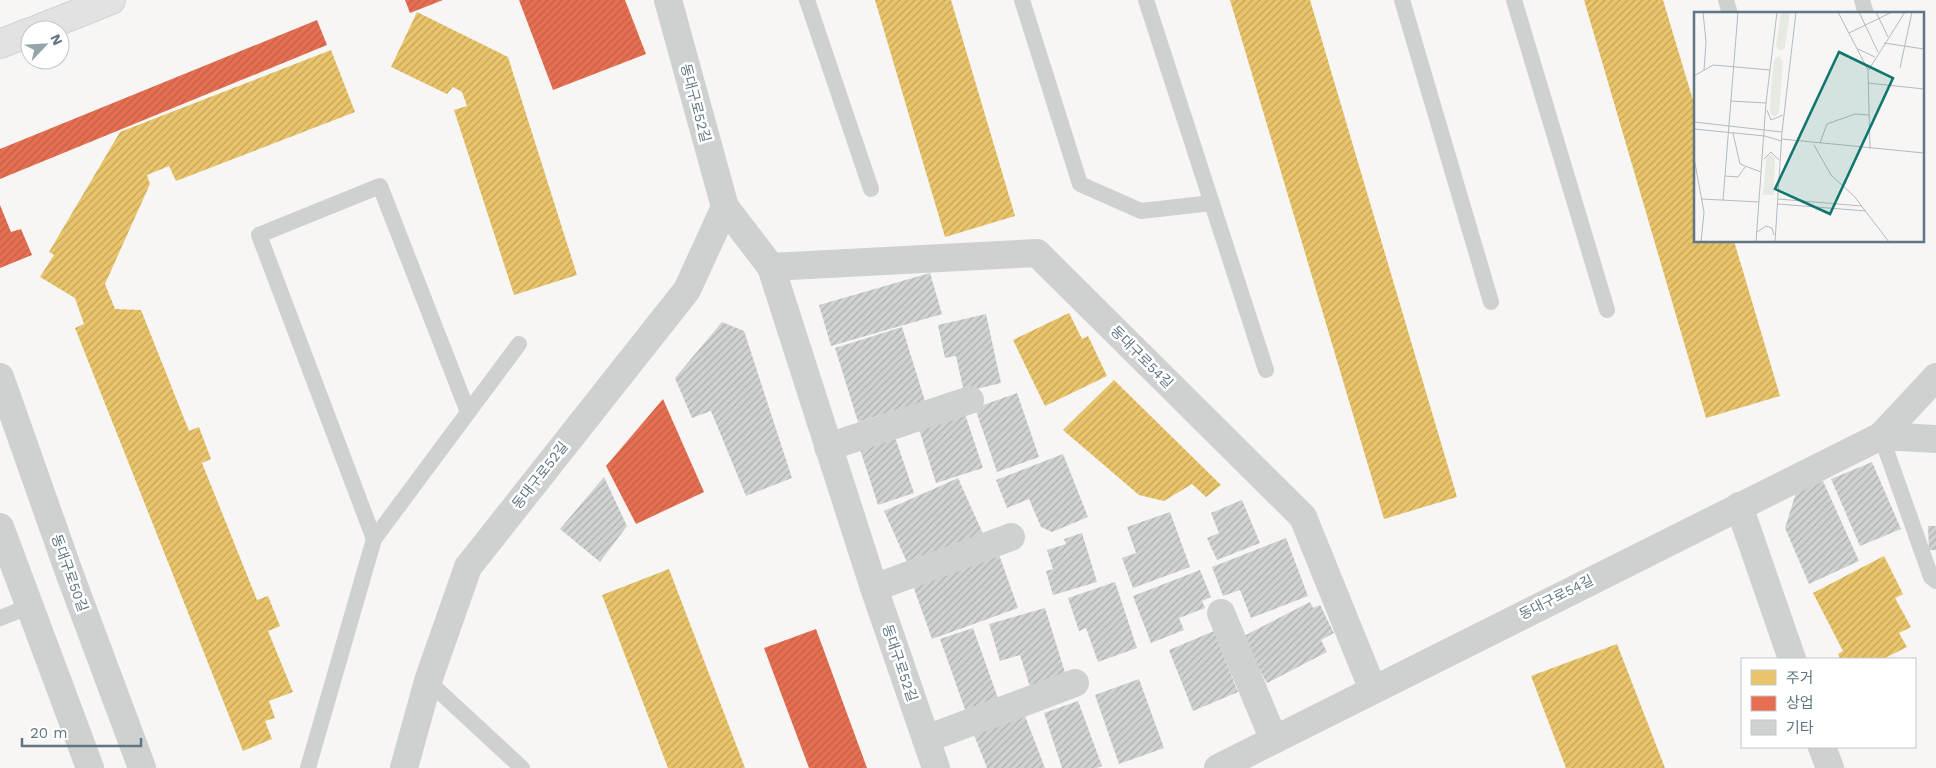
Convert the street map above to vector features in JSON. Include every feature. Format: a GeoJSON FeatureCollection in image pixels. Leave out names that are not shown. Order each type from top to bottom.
{"type":"FeatureCollection","features":[{"type":"Feature","properties":{"kind":"main road"},"geometry":{"type":"LineString","coordinates":[[61,20],[111,0]]}},
{"type":"Feature","properties":{"kind":"main road"},"geometry":{"type":"LineString","coordinates":[[0,44],[20,36]]}},
{"type":"Feature","properties":{"kind":"street","name":"동대구로52길"},"geometry":{"type":"LineString","coordinates":[[668,0],[725,207],[771,267],[874,588],[936,768]]}},
{"type":"Feature","properties":{"kind":"street","name":"동대구로52길"},"geometry":{"type":"LineString","coordinates":[[404,768],[428,681],[468,567],[687,290],[725,207]]}},
{"type":"Feature","properties":{"kind":"street","name":"동대구로54길"},"geometry":{"type":"LineString","coordinates":[[771,267],[1037,253],[1303,517],[1373,690]]}},
{"type":"Feature","properties":{"kind":"street","name":"동대구로50길"},"geometry":{"type":"LineString","coordinates":[[0,377],[70,575],[142,768]]}},
{"type":"Feature","properties":{"kind":"street"},"geometry":{"type":"LineString","coordinates":[[1881,436],[1936,377]]}},
{"type":"Feature","properties":{"kind":"street"},"geometry":{"type":"LineString","coordinates":[[828,447],[970,400]]}},
{"type":"Feature","properties":{"kind":"street","name":"동대구로54길"},"geometry":{"type":"LineString","coordinates":[[1218,768],[1881,436],[1936,439]]}},
{"type":"Feature","properties":{"kind":"street"},"geometry":{"type":"LineString","coordinates":[[1739,506],[1792,658]]}},
{"type":"Feature","properties":{"kind":"street"},"geometry":{"type":"LineString","coordinates":[[0,526],[90,768]]}},
{"type":"Feature","properties":{"kind":"street"},"geometry":{"type":"LineString","coordinates":[[874,588],[1011,537]]}},
{"type":"Feature","properties":{"kind":"street"},"geometry":{"type":"LineString","coordinates":[[1221,613],[1274,740]]}},
{"type":"Feature","properties":{"kind":"street"},"geometry":{"type":"LineString","coordinates":[[926,739],[1075,683]]}},
{"type":"Feature","properties":{"kind":"street"},"geometry":{"type":"LineString","coordinates":[[1822,748],[1830,768]]}},
{"type":"Feature","properties":{"kind":"lane"},"geometry":{"type":"LineString","coordinates":[[807,0],[871,189]]}},
{"type":"Feature","properties":{"kind":"lane"},"geometry":{"type":"LineString","coordinates":[[1022,0],[1080,184],[1141,211],[1212,202]]}},
{"type":"Feature","properties":{"kind":"lane"},"geometry":{"type":"LineString","coordinates":[[1146,0],[1266,370]]}},
{"type":"Feature","properties":{"kind":"lane"},"geometry":{"type":"LineString","coordinates":[[1402,0],[1491,302]]}},
{"type":"Feature","properties":{"kind":"lane"},"geometry":{"type":"LineString","coordinates":[[1514,0],[1607,310]]}},
{"type":"Feature","properties":{"kind":"lane"},"geometry":{"type":"LineString","coordinates":[[374,539],[259,235],[380,186],[468,412]]}},
{"type":"Feature","properties":{"kind":"lane"},"geometry":{"type":"LineString","coordinates":[[308,768],[374,539],[519,344]]}},
{"type":"Feature","properties":{"kind":"lane"},"geometry":{"type":"LineString","coordinates":[[1881,436],[1931,577],[1936,581]]}},
{"type":"Feature","properties":{"kind":"lane"},"geometry":{"type":"LineString","coordinates":[[0,618],[30,606]]}},
{"type":"Feature","properties":{"kind":"lane"},"geometry":{"type":"LineString","coordinates":[[428,681],[522,768]]}},
{"type":"Feature","properties":{"kind":"building: 주거"},"geometry":{"type":"Polygon","coordinates":[[[875,0],[951,0],[1015,216],[945,237],[875,0]]]}},
{"type":"Feature","properties":{"kind":"building: 주거"},"geometry":{"type":"Polygon","coordinates":[[[1230,0],[1310,0],[1457,497],[1384,519],[1230,0]]]}},
{"type":"Feature","properties":{"kind":"building: 주거"},"geometry":{"type":"Polygon","coordinates":[[[1584,0],[1663,0],[1694,104],[1694,242],[1734,242],[1780,396],[1706,418],[1584,0]]]}},
{"type":"Feature","properties":{"kind":"building: 주거"},"geometry":{"type":"Polygon","coordinates":[[[417,12],[508,57],[577,275],[514,295],[454,110],[467,106],[462,92],[453,87],[447,94],[391,67],[417,12]]]}},
{"type":"Feature","properties":{"kind":"building: 주거"},"geometry":{"type":"Polygon","coordinates":[[[331,50],[355,112],[176,181],[169,166],[147,175],[150,184],[105,284],[115,309],[141,310],[189,431],[199,427],[211,459],[202,463],[257,600],[268,596],[280,626],[268,631],[293,692],[269,701],[275,718],[265,721],[272,739],[243,751],[75,328],[84,324],[75,298],[40,277],[54,255],[49,252],[120,132],[331,50]]]}},
{"type":"Feature","properties":{"kind":"building: 주거"},"geometry":{"type":"Polygon","coordinates":[[[1069,313],[1082,339],[1088,336],[1107,376],[1045,406],[1013,340],[1069,313]]]}},
{"type":"Feature","properties":{"kind":"building: 주거"},"geometry":{"type":"Polygon","coordinates":[[[1114,380],[1221,485],[1206,497],[1192,484],[1164,501],[1139,495],[1063,430],[1114,380]]]}},
{"type":"Feature","properties":{"kind":"building: 주거"},"geometry":{"type":"Polygon","coordinates":[[[1884,556],[1903,594],[1895,598],[1911,627],[1899,633],[1907,647],[1885,658],[1840,658],[1838,654],[1843,651],[1813,593],[1884,556]]]}},
{"type":"Feature","properties":{"kind":"building: 주거"},"geometry":{"type":"Polygon","coordinates":[[[669,569],[745,768],[668,768],[602,595],[669,569]]]}},
{"type":"Feature","properties":{"kind":"building: 주거"},"geometry":{"type":"Polygon","coordinates":[[[1617,644],[1665,768],[1566,768],[1531,676],[1617,644]]]}},
{"type":"Feature","properties":{"kind":"building: 상업"},"geometry":{"type":"Polygon","coordinates":[[[405,0],[443,0],[410,13],[405,0]]]}},
{"type":"Feature","properties":{"kind":"building: 상업"},"geometry":{"type":"Polygon","coordinates":[[[519,0],[625,0],[646,54],[553,90],[519,0]]]}},
{"type":"Feature","properties":{"kind":"building: 상업"},"geometry":{"type":"Polygon","coordinates":[[[317,20],[327,45],[0,179],[0,149],[317,20]]]}},
{"type":"Feature","properties":{"kind":"building: 상업"},"geometry":{"type":"Polygon","coordinates":[[[0,205],[11,232],[21,229],[32,255],[0,268],[0,205]]]}},
{"type":"Feature","properties":{"kind":"building: 상업"},"geometry":{"type":"Polygon","coordinates":[[[663,399],[704,492],[636,524],[606,466],[663,399]]]}},
{"type":"Feature","properties":{"kind":"building: 상업"},"geometry":{"type":"Polygon","coordinates":[[[816,629],[867,768],[809,768],[764,648],[816,629]]]}},
{"type":"Feature","properties":{"kind":"building: 기타"},"geometry":{"type":"Polygon","coordinates":[[[930,273],[942,314],[831,346],[819,305],[930,273]]]}},
{"type":"Feature","properties":{"kind":"building: 기타"},"geometry":{"type":"Polygon","coordinates":[[[986,314],[1001,383],[964,392],[956,356],[945,358],[938,325],[986,314]]]}},
{"type":"Feature","properties":{"kind":"building: 기타"},"geometry":{"type":"Polygon","coordinates":[[[722,322],[744,331],[792,478],[746,496],[711,411],[692,418],[675,378],[722,322]]]}},
{"type":"Feature","properties":{"kind":"building: 기타"},"geometry":{"type":"Polygon","coordinates":[[[902,327],[925,401],[858,422],[835,348],[902,327]]]}},
{"type":"Feature","properties":{"kind":"building: 기타"},"geometry":{"type":"Polygon","coordinates":[[[1017,393],[1039,457],[997,472],[975,408],[1017,393]]]}},
{"type":"Feature","properties":{"kind":"building: 기타"},"geometry":{"type":"Polygon","coordinates":[[[965,414],[983,468],[936,483],[918,426],[965,414]]]}},
{"type":"Feature","properties":{"kind":"building: 기타"},"geometry":{"type":"Polygon","coordinates":[[[894,434],[914,493],[878,505],[859,446],[894,434]]]}},
{"type":"Feature","properties":{"kind":"building: 기타"},"geometry":{"type":"Polygon","coordinates":[[[1063,454],[1088,517],[1052,532],[1041,527],[1029,499],[1007,508],[996,480],[1063,454]]]}},
{"type":"Feature","properties":{"kind":"building: 기타"},"geometry":{"type":"Polygon","coordinates":[[[1872,462],[1901,529],[1860,546],[1831,479],[1872,462]]]}},
{"type":"Feature","properties":{"kind":"building: 기타"},"geometry":{"type":"Polygon","coordinates":[[[604,477],[627,526],[600,562],[560,529],[604,477]]]}},
{"type":"Feature","properties":{"kind":"building: 기타"},"geometry":{"type":"Polygon","coordinates":[[[958,478],[984,536],[910,569],[884,511],[958,478]]]}},
{"type":"Feature","properties":{"kind":"building: 기타"},"geometry":{"type":"Polygon","coordinates":[[[1823,481],[1859,561],[1809,584],[1785,528],[1796,493],[1823,481]]]}},
{"type":"Feature","properties":{"kind":"building: 기타"},"geometry":{"type":"Polygon","coordinates":[[[1242,500],[1260,543],[1217,560],[1207,538],[1219,533],[1211,513],[1242,500]]]}},
{"type":"Feature","properties":{"kind":"building: 기타"},"geometry":{"type":"Polygon","coordinates":[[[1170,512],[1190,567],[1133,588],[1122,558],[1136,553],[1127,527],[1170,512]]]}},
{"type":"Feature","properties":{"kind":"building: 기타"},"geometry":{"type":"Polygon","coordinates":[[[1928,526],[1936,526],[1936,550],[1929,550],[1928,526]]]}},
{"type":"Feature","properties":{"kind":"building: 기타"},"geometry":{"type":"Polygon","coordinates":[[[1082,533],[1097,582],[1053,595],[1046,571],[1053,569],[1047,550],[1066,544],[1064,539],[1082,533]]]}},
{"type":"Feature","properties":{"kind":"building: 기타"},"geometry":{"type":"Polygon","coordinates":[[[1286,538],[1308,596],[1251,618],[1240,590],[1223,596],[1212,567],[1286,538]]]}},
{"type":"Feature","properties":{"kind":"building: 기타"},"geometry":{"type":"Polygon","coordinates":[[[997,549],[1018,608],[932,639],[911,580],[997,549]]]}},
{"type":"Feature","properties":{"kind":"building: 기타"},"geometry":{"type":"Polygon","coordinates":[[[1200,570],[1211,597],[1202,601],[1205,608],[1179,618],[1184,630],[1151,643],[1133,596],[1200,570]]]}},
{"type":"Feature","properties":{"kind":"building: 기타"},"geometry":{"type":"Polygon","coordinates":[[[1115,582],[1137,648],[1098,662],[1086,628],[1079,631],[1068,598],[1115,582]]]}},
{"type":"Feature","properties":{"kind":"building: 기타"},"geometry":{"type":"Polygon","coordinates":[[[1310,602],[1313,608],[1320,605],[1334,633],[1321,640],[1327,652],[1267,683],[1242,637],[1310,602]]]}},
{"type":"Feature","properties":{"kind":"building: 기타"},"geometry":{"type":"Polygon","coordinates":[[[1045,608],[1067,679],[1031,690],[1020,655],[1000,661],[989,624],[1045,608]]]}},
{"type":"Feature","properties":{"kind":"building: 기타"},"geometry":{"type":"Polygon","coordinates":[[[973,628],[1000,704],[967,715],[940,639],[973,628]]]}},
{"type":"Feature","properties":{"kind":"building: 기타"},"geometry":{"type":"Polygon","coordinates":[[[1214,631],[1238,692],[1193,711],[1169,650],[1214,631]]]}},
{"type":"Feature","properties":{"kind":"building: 기타"},"geometry":{"type":"Polygon","coordinates":[[[1139,679],[1164,748],[1119,764],[1095,695],[1139,679]]]}},
{"type":"Feature","properties":{"kind":"building: 기타"},"geometry":{"type":"Polygon","coordinates":[[[1078,701],[1102,766],[1097,768],[1062,768],[1044,713],[1078,701]]]}},
{"type":"Feature","properties":{"kind":"building: 기타"},"geometry":{"type":"Polygon","coordinates":[[[1025,716],[1045,768],[987,768],[972,730],[1025,716]]]}}]}
